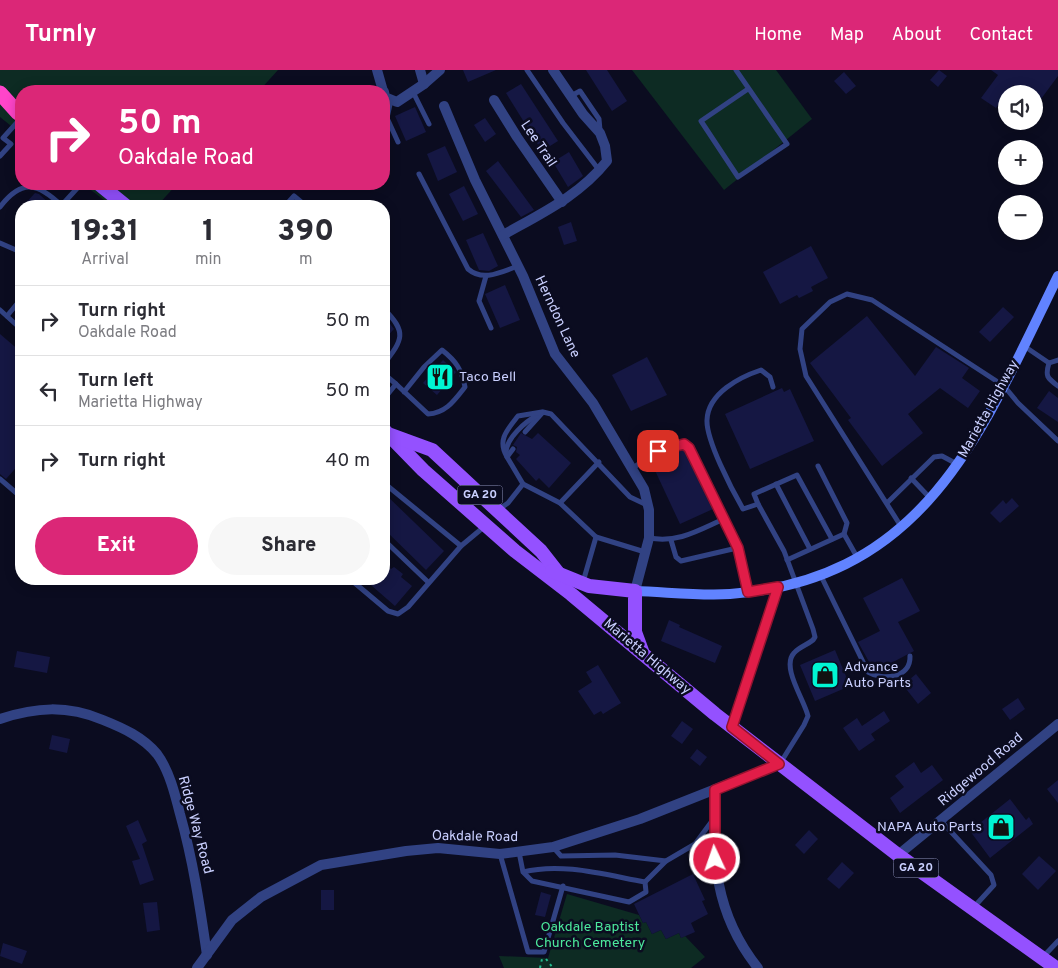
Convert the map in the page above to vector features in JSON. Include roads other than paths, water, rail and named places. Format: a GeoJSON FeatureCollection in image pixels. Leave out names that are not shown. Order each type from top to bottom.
{"type":"FeatureCollection","features":[{"type":"Feature","properties":{"kind":"highway"},"geometry":{"type":"LineString","coordinates":[[0,93],[15,110]]}},
{"type":"Feature","properties":{"kind":"main road"},"geometry":{"type":"LineString","coordinates":[[0,102],[15,112]]}},
{"type":"Feature","properties":{"kind":"main road"},"geometry":{"type":"LineString","coordinates":[[106,190],[119,200]]}},
{"type":"Feature","properties":{"kind":"main road","name":"Marietta Highway"},"geometry":{"type":"LineString","coordinates":[[515,551],[582,584],[617,590],[709,595],[748,592],[796,583],[821,576],[857,558],[902,528],[931,499],[958,465],[1004,386],[1058,276]]}},
{"type":"Feature","properties":{"kind":"main road","name":"Marietta Highway"},"geometry":{"type":"LineString","coordinates":[[390,434],[432,450],[541,551],[559,574]]}},
{"type":"Feature","properties":{"kind":"main road","name":"Marietta Highway"},"geometry":{"type":"LineString","coordinates":[[390,436],[423,470],[515,551],[779,764]]}},
{"type":"Feature","properties":{"kind":"main road"},"geometry":{"type":"LineString","coordinates":[[635,590],[635,632],[642,652]]}},
{"type":"Feature","properties":{"kind":"main road","name":"GA 20"},"geometry":{"type":"LineString","coordinates":[[779,764],[898,855],[1056,968]]}},
{"type":"Feature","properties":{"kind":"street"},"geometry":{"type":"LineString","coordinates":[[377,70],[383,85]]}},
{"type":"Feature","properties":{"kind":"street"},"geometry":{"type":"LineString","coordinates":[[420,70],[424,84]]}},
{"type":"Feature","properties":{"kind":"street"},"geometry":{"type":"LineString","coordinates":[[390,97],[397,102],[424,84],[440,70]]}},
{"type":"Feature","properties":{"kind":"street"},"geometry":{"type":"LineString","coordinates":[[503,235],[562,202],[592,180],[607,161],[605,146],[600,133],[553,70]]}},
{"type":"Feature","properties":{"kind":"street","name":"Lee Trail"},"geometry":{"type":"LineString","coordinates":[[494,100],[516,138],[562,202]]}},
{"type":"Feature","properties":{"kind":"street","name":"Herndon Lane"},"geometry":{"type":"LineString","coordinates":[[444,106],[474,180],[518,266],[559,359],[593,403],[634,468],[644,489],[649,538],[635,590]]}},
{"type":"Feature","properties":{"kind":"street"},"geometry":{"type":"LineString","coordinates":[[732,727],[778,587]]}},
{"type":"Feature","properties":{"kind":"street","name":"Ridge Way Road"},"geometry":{"type":"LineString","coordinates":[[0,719],[27,710],[79,711],[115,724],[135,735],[157,754],[164,764],[176,797],[190,850],[207,955]]}},
{"type":"Feature","properties":{"kind":"street","name":"Ridgewood Road"},"geometry":{"type":"LineString","coordinates":[[898,855],[941,822],[1058,724]]}},
{"type":"Feature","properties":{"kind":"street","name":"Oakdale Road"},"geometry":{"type":"LineString","coordinates":[[197,968],[232,920],[261,897],[292,878],[321,865],[406,850],[438,848],[500,854],[553,847],[610,830],[779,764]]}},
{"type":"Feature","properties":{"kind":"street"},"geometry":{"type":"LineString","coordinates":[[715,790],[714,844],[719,892],[735,935],[758,968]]}},
{"type":"Feature","properties":{"kind":"lane"},"geometry":{"type":"LineString","coordinates":[[527,70],[557,116],[599,170]]}},
{"type":"Feature","properties":{"kind":"lane"},"geometry":{"type":"LineString","coordinates":[[736,70],[787,144],[738,177],[701,121],[748,89]]}},
{"type":"Feature","properties":{"kind":"lane"},"geometry":{"type":"LineString","coordinates":[[413,92],[429,124]]}},
{"type":"Feature","properties":{"kind":"lane"},"geometry":{"type":"LineString","coordinates":[[0,156],[11,144],[2,137],[15,122]]}},
{"type":"Feature","properties":{"kind":"lane"},"geometry":{"type":"LineString","coordinates":[[390,125],[398,142]]}},
{"type":"Feature","properties":{"kind":"lane"},"geometry":{"type":"LineString","coordinates":[[419,174],[468,268],[475,274],[486,276],[518,266]]}},
{"type":"Feature","properties":{"kind":"lane"},"geometry":{"type":"LineString","coordinates":[[0,207],[19,190]]}},
{"type":"Feature","properties":{"kind":"lane"},"geometry":{"type":"LineString","coordinates":[[46,190],[55,200]]}},
{"type":"Feature","properties":{"kind":"lane"},"geometry":{"type":"LineString","coordinates":[[66,200],[76,190]]}},
{"type":"Feature","properties":{"kind":"lane"},"geometry":{"type":"LineString","coordinates":[[0,243],[15,250]]}},
{"type":"Feature","properties":{"kind":"lane"},"geometry":{"type":"LineString","coordinates":[[486,276],[479,302],[491,328]]}},
{"type":"Feature","properties":{"kind":"lane"},"geometry":{"type":"LineString","coordinates":[[902,528],[806,376],[800,349],[802,329],[830,302],[847,294],[872,300],[1004,386],[1018,403],[1058,441]]}},
{"type":"Feature","properties":{"kind":"lane"},"geometry":{"type":"LineString","coordinates":[[7,316],[15,306]]}},
{"type":"Feature","properties":{"kind":"lane"},"geometry":{"type":"LineString","coordinates":[[0,310],[15,323]]}},
{"type":"Feature","properties":{"kind":"lane"},"geometry":{"type":"LineString","coordinates":[[390,315],[401,332],[401,342],[390,356]]}},
{"type":"Feature","properties":{"kind":"lane"},"geometry":{"type":"LineString","coordinates":[[1024,346],[1049,363]]}},
{"type":"Feature","properties":{"kind":"lane"},"geometry":{"type":"LineString","coordinates":[[390,379],[396,384],[404,392],[428,414],[440,414],[465,387],[462,372],[454,360],[442,350],[424,367],[404,392]]}},
{"type":"Feature","properties":{"kind":"lane"},"geometry":{"type":"LineString","coordinates":[[1049,363],[1058,360]]}},
{"type":"Feature","properties":{"kind":"lane"},"geometry":{"type":"LineString","coordinates":[[1049,363],[1045,374],[1047,378],[1058,386]]}},
{"type":"Feature","properties":{"kind":"lane"},"geometry":{"type":"LineString","coordinates":[[758,504],[743,509],[728,482],[708,429],[706,418],[717,397],[732,381],[761,370],[770,377],[773,387]]}},
{"type":"Feature","properties":{"kind":"lane"},"geometry":{"type":"LineString","coordinates":[[390,392],[396,384]]}},
{"type":"Feature","properties":{"kind":"lane"},"geometry":{"type":"LineString","coordinates":[[525,432],[543,412]]}},
{"type":"Feature","properties":{"kind":"lane"},"geometry":{"type":"LineString","coordinates":[[507,457],[506,450],[508,444],[520,428],[530,419],[543,412]]}},
{"type":"Feature","properties":{"kind":"lane"},"geometry":{"type":"LineString","coordinates":[[646,553],[596,537],[560,503],[523,484],[502,449],[502,439],[518,416],[543,412],[551,414],[630,497],[647,505]]}},
{"type":"Feature","properties":{"kind":"lane"},"geometry":{"type":"LineString","coordinates":[[634,468],[658,451],[684,444],[689,448],[738,548],[748,592]]}},
{"type":"Feature","properties":{"kind":"lane"},"geometry":{"type":"LineString","coordinates":[[507,457],[513,449]]}},
{"type":"Feature","properties":{"kind":"lane"},"geometry":{"type":"LineString","coordinates":[[886,503],[934,457],[942,456],[958,465]]}},
{"type":"Feature","properties":{"kind":"lane"},"geometry":{"type":"LineString","coordinates":[[560,503],[598,462]]}},
{"type":"Feature","properties":{"kind":"lane"},"geometry":{"type":"LineString","coordinates":[[818,466],[847,522],[844,534],[857,558]]}},
{"type":"Feature","properties":{"kind":"lane"},"geometry":{"type":"LineString","coordinates":[[779,764],[808,716],[791,674],[789,662],[797,649],[815,637],[787,560],[754,494],[797,475],[832,539]]}},
{"type":"Feature","properties":{"kind":"lane"},"geometry":{"type":"LineString","coordinates":[[911,478],[931,499]]}},
{"type":"Feature","properties":{"kind":"lane"},"geometry":{"type":"LineString","coordinates":[[0,479],[15,492]]}},
{"type":"Feature","properties":{"kind":"lane"},"geometry":{"type":"LineString","coordinates":[[498,511],[508,503],[523,484]]}},
{"type":"Feature","properties":{"kind":"lane"},"geometry":{"type":"LineString","coordinates":[[776,484],[810,549]]}},
{"type":"Feature","properties":{"kind":"lane"},"geometry":{"type":"LineString","coordinates":[[390,488],[460,546]]}},
{"type":"Feature","properties":{"kind":"lane"},"geometry":{"type":"LineString","coordinates":[[649,538],[671,540],[724,519]]}},
{"type":"Feature","properties":{"kind":"lane"},"geometry":{"type":"LineString","coordinates":[[357,585],[388,611],[398,614],[408,607],[460,546],[487,525]]}},
{"type":"Feature","properties":{"kind":"lane"},"geometry":{"type":"LineString","coordinates":[[787,560],[844,534]]}},
{"type":"Feature","properties":{"kind":"lane"},"geometry":{"type":"LineString","coordinates":[[582,584],[596,537]]}},
{"type":"Feature","properties":{"kind":"lane"},"geometry":{"type":"LineString","coordinates":[[671,540],[676,557],[681,561],[738,548]]}},
{"type":"Feature","properties":{"kind":"lane"},"geometry":{"type":"LineString","coordinates":[[390,546],[428,582]]}},
{"type":"Feature","properties":{"kind":"lane"},"geometry":{"type":"LineString","coordinates":[[821,576],[868,672],[876,677],[899,675],[907,669],[910,656]]}},
{"type":"Feature","properties":{"kind":"lane"},"geometry":{"type":"LineString","coordinates":[[645,882],[666,861],[695,844],[714,819]]}},
{"type":"Feature","properties":{"kind":"lane"},"geometry":{"type":"LineString","coordinates":[[941,822],[991,875],[994,885],[972,908]]}},
{"type":"Feature","properties":{"kind":"lane"},"geometry":{"type":"LineString","coordinates":[[553,847],[561,856],[615,855],[666,861]]}},
{"type":"Feature","properties":{"kind":"lane"},"geometry":{"type":"LineString","coordinates":[[519,852],[523,872],[532,881],[563,886],[629,902],[646,892],[645,882]]}},
{"type":"Feature","properties":{"kind":"lane"},"geometry":{"type":"LineString","coordinates":[[500,854],[528,952],[544,952],[563,886]]}},
{"type":"Feature","properties":{"kind":"lane"},"geometry":{"type":"LineString","coordinates":[[523,872],[534,869],[581,870],[645,882]]}},
{"type":"Feature","properties":{"kind":"lane"},"geometry":{"type":"LineString","coordinates":[[1042,958],[1058,941]]}},
{"type":"Feature","properties":{"kind":"place","name":"Taco Bell"},"geometry":{"type":"Point","coordinates":[440,377]}},
{"type":"Feature","properties":{"kind":"place","name":"Advance Auto Parts"},"geometry":{"type":"Point","coordinates":[825,675]}},
{"type":"Feature","properties":{"kind":"place","name":"NAPA Auto Parts"},"geometry":{"type":"Point","coordinates":[1001,827]}},
{"type":"Feature","properties":{"kind":"park label","name":"Oakdale Baptist Church Cemetery"},"geometry":{"type":"Point","coordinates":[590,936]}}]}
